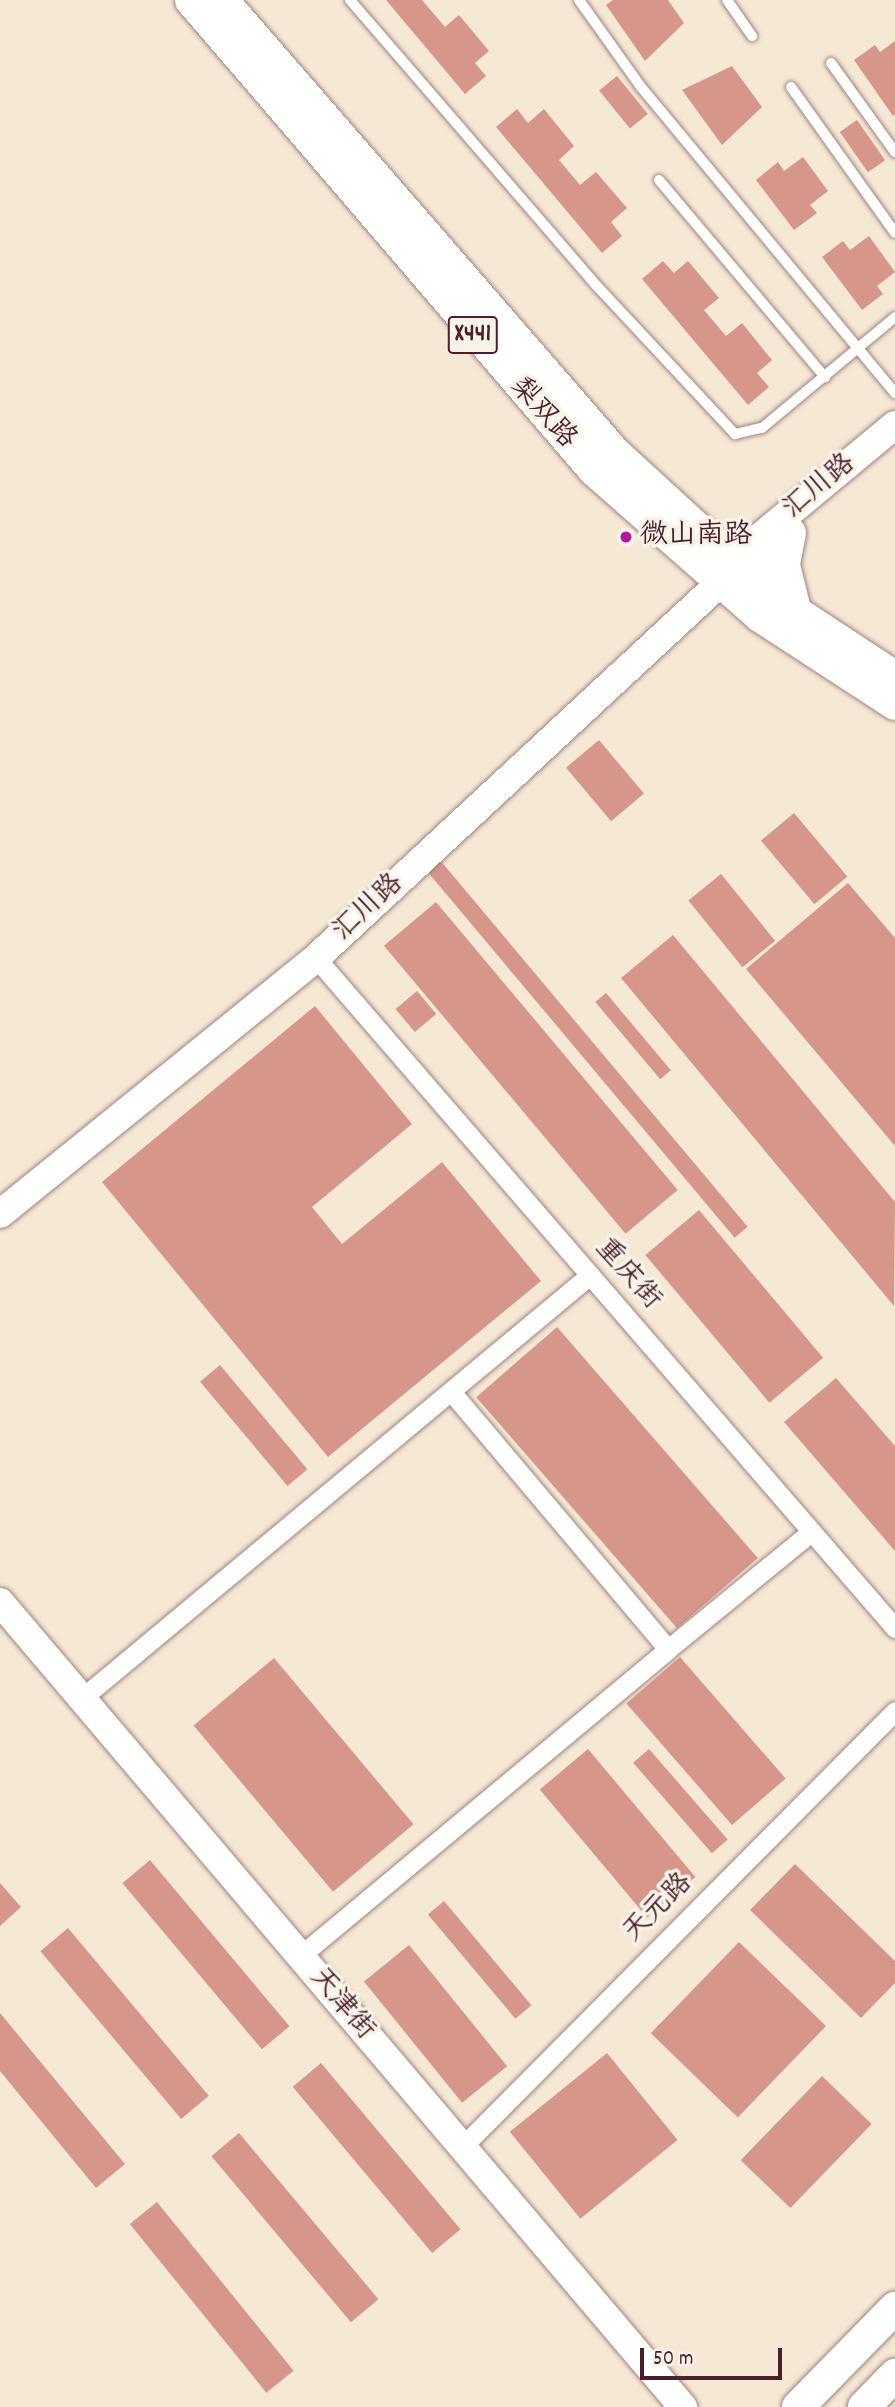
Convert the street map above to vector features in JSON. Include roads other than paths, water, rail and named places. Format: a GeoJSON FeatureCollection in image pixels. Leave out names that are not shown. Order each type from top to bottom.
{"type":"FeatureCollection","features":[{"type":"Feature","properties":{"kind":"main road","name":"梨双路"},"geometry":{"type":"LineString","coordinates":[[191,0],[545,419],[741,568],[792,625],[895,704]]}},
{"type":"Feature","properties":{"kind":"main road","name":"梨双路"},"geometry":{"type":"LineString","coordinates":[[222,0],[555,391],[770,595],[792,625],[895,677]]}},
{"type":"Feature","properties":{"kind":"main road"},"geometry":{"type":"LineString","coordinates":[[784,528],[784,565],[792,625]]}},
{"type":"Feature","properties":{"kind":"main road"},"geometry":{"type":"LineString","coordinates":[[799,2407],[895,2308]]}},
{"type":"Feature","properties":{"kind":"main road"},"geometry":{"type":"LineString","coordinates":[[864,2407],[895,2375]]}},
{"type":"Feature","properties":{"kind":"street","name":"汇川路"},"geometry":{"type":"LineString","coordinates":[[0,1214],[316,958],[895,425]]}},
{"type":"Feature","properties":{"kind":"street","name":"汇川路"},"geometry":{"type":"LineString","coordinates":[[784,528],[895,442]]}},
{"type":"Feature","properties":{"kind":"street","name":"重庆街"},"geometry":{"type":"LineString","coordinates":[[316,958],[895,1629]]}},
{"type":"Feature","properties":{"kind":"street"},"geometry":{"type":"LineString","coordinates":[[82,1698],[454,1395],[590,1275]]}},
{"type":"Feature","properties":{"kind":"street"},"geometry":{"type":"LineString","coordinates":[[454,1395],[668,1649]]}},
{"type":"Feature","properties":{"kind":"street"},"geometry":{"type":"LineString","coordinates":[[300,1956],[811,1532]]}},
{"type":"Feature","properties":{"kind":"street","name":"天津街"},"geometry":{"type":"LineString","coordinates":[[0,1602],[683,2407]]}},
{"type":"Feature","properties":{"kind":"street","name":"天元路"},"geometry":{"type":"LineString","coordinates":[[462,2147],[895,1710]]}},
{"type":"Feature","properties":{"kind":"lane"},"geometry":{"type":"LineString","coordinates":[[350,0],[596,285],[735,434],[762,428],[895,317]]}},
{"type":"Feature","properties":{"kind":"lane"},"geometry":{"type":"LineString","coordinates":[[579,0],[641,87],[860,347],[895,393]]}},
{"type":"Feature","properties":{"kind":"lane"},"geometry":{"type":"LineString","coordinates":[[727,0],[752,36]]}},
{"type":"Feature","properties":{"kind":"lane"},"geometry":{"type":"LineString","coordinates":[[831,63],[895,152]]}},
{"type":"Feature","properties":{"kind":"lane"},"geometry":{"type":"LineString","coordinates":[[790,87],[895,233]]}},
{"type":"Feature","properties":{"kind":"lane"},"geometry":{"type":"LineString","coordinates":[[659,180],[825,377]]}},
{"type":"Feature","properties":{"kind":"place","name":"微山南路"},"geometry":{"type":"Point","coordinates":[626,537]}}]}
